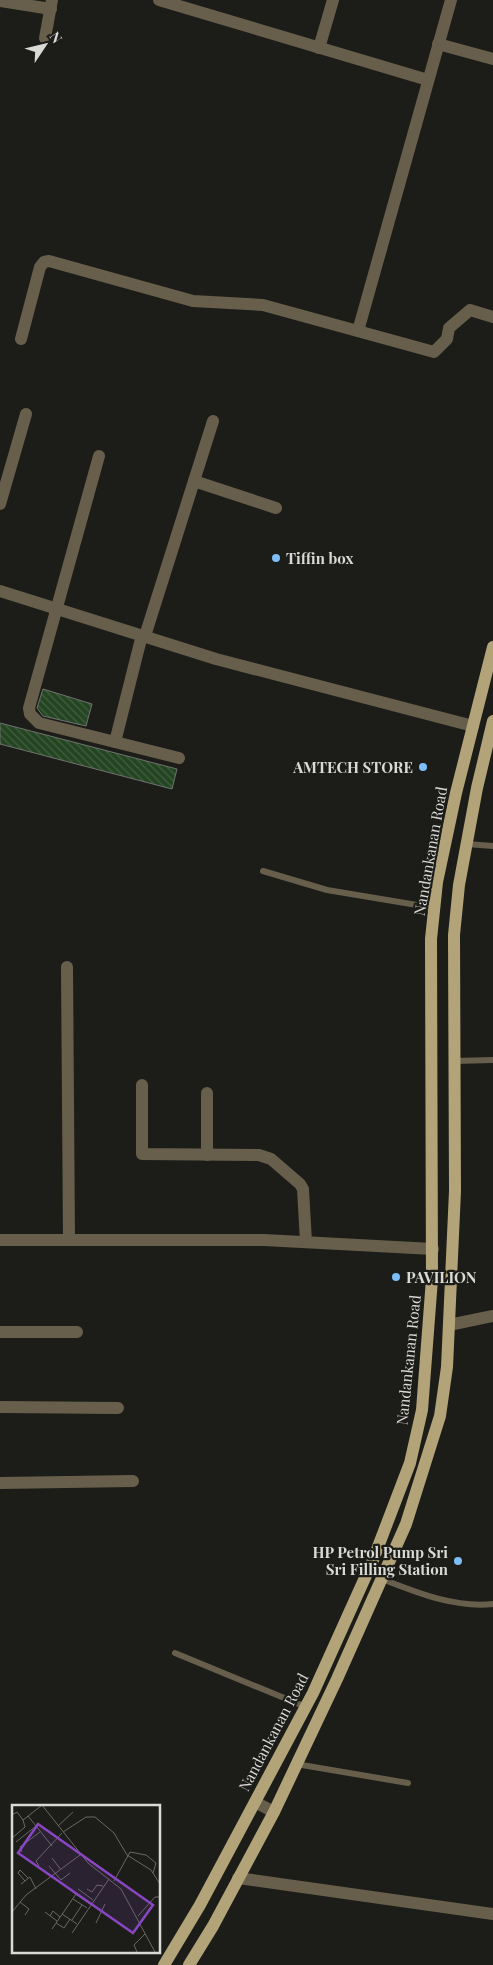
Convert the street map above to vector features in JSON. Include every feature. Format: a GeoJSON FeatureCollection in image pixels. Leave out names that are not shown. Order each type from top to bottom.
{"type":"FeatureCollection","features":[{"type":"Feature","properties":{"kind":"main road","name":"Nandankanan Road"},"geometry":{"type":"LineString","coordinates":[[164,1965],[200,1905],[306,1707],[373,1560],[410,1464],[422,1410],[432,1249],[431,949],[434,908],[437,882],[493,647]]}},
{"type":"Feature","properties":{"kind":"main road"},"geometry":{"type":"LineString","coordinates":[[189,1965],[274,1812],[382,1580],[406,1524],[440,1416],[447,1367],[455,1200],[454,935],[477,788],[493,721]]}},
{"type":"Feature","properties":{"kind":"main road"},"geometry":{"type":"LineString","coordinates":[[433,1200],[455,1200]]}},
{"type":"Feature","properties":{"kind":"street"},"geometry":{"type":"LineString","coordinates":[[159,0],[428,80]]}},
{"type":"Feature","properties":{"kind":"street"},"geometry":{"type":"LineString","coordinates":[[319,48],[332,0]]}},
{"type":"Feature","properties":{"kind":"street"},"geometry":{"type":"LineString","coordinates":[[358,331],[451,0]]}},
{"type":"Feature","properties":{"kind":"street"},"geometry":{"type":"LineString","coordinates":[[0,1],[52,5],[45,38]]}},
{"type":"Feature","properties":{"kind":"street"},"geometry":{"type":"LineString","coordinates":[[438,44],[493,59]]}},
{"type":"Feature","properties":{"kind":"street"},"geometry":{"type":"LineString","coordinates":[[21,339],[40,267],[44,262],[50,261],[193,301],[263,305],[434,352],[447,339],[449,328],[470,310],[493,317]]}},
{"type":"Feature","properties":{"kind":"street"},"geometry":{"type":"LineString","coordinates":[[0,504],[26,414]]}},
{"type":"Feature","properties":{"kind":"street"},"geometry":{"type":"LineString","coordinates":[[114,742],[144,636],[213,421]]}},
{"type":"Feature","properties":{"kind":"street"},"geometry":{"type":"LineString","coordinates":[[99,456],[29,708],[30,714],[39,723],[180,758]]}},
{"type":"Feature","properties":{"kind":"street"},"geometry":{"type":"LineString","coordinates":[[194,481],[276,508]]}},
{"type":"Feature","properties":{"kind":"street"},"geometry":{"type":"LineString","coordinates":[[0,590],[226,662],[473,726]]}},
{"type":"Feature","properties":{"kind":"street"},"geometry":{"type":"LineString","coordinates":[[67,967],[69,1239]]}},
{"type":"Feature","properties":{"kind":"street"},"geometry":{"type":"LineString","coordinates":[[142,1085],[142,1154],[266,1157],[300,1184],[304,1195],[306,1242]]}},
{"type":"Feature","properties":{"kind":"street"},"geometry":{"type":"LineString","coordinates":[[207,1093],[207,1155]]}},
{"type":"Feature","properties":{"kind":"street"},"geometry":{"type":"LineString","coordinates":[[0,1240],[306,1242],[432,1249]]}},
{"type":"Feature","properties":{"kind":"street"},"geometry":{"type":"LineString","coordinates":[[449,1325],[493,1316]]}},
{"type":"Feature","properties":{"kind":"street"},"geometry":{"type":"LineString","coordinates":[[0,1332],[77,1332]]}},
{"type":"Feature","properties":{"kind":"street"},"geometry":{"type":"LineString","coordinates":[[0,1408],[118,1408]]}},
{"type":"Feature","properties":{"kind":"street"},"geometry":{"type":"LineString","coordinates":[[0,1483],[133,1481]]}},
{"type":"Feature","properties":{"kind":"street"},"geometry":{"type":"LineString","coordinates":[[255,1802],[274,1812]]}},
{"type":"Feature","properties":{"kind":"street"},"geometry":{"type":"LineString","coordinates":[[238,1878],[493,1914]]}},
{"type":"Feature","properties":{"kind":"lane"},"geometry":{"type":"LineString","coordinates":[[467,844],[493,846]]}},
{"type":"Feature","properties":{"kind":"lane"},"geometry":{"type":"LineString","coordinates":[[263,871],[327,890],[434,908]]}},
{"type":"Feature","properties":{"kind":"lane"},"geometry":{"type":"LineString","coordinates":[[454,1061],[493,1060]]}},
{"type":"Feature","properties":{"kind":"lane"},"geometry":{"type":"LineString","coordinates":[[382,1580],[433,1598],[468,1605],[493,1604]]}},
{"type":"Feature","properties":{"kind":"lane"},"geometry":{"type":"LineString","coordinates":[[175,1652],[306,1707]]}},
{"type":"Feature","properties":{"kind":"lane"},"geometry":{"type":"LineString","coordinates":[[296,1764],[408,1783]]}},
{"type":"Feature","properties":{"kind":"building"},"geometry":{"type":"Polygon","coordinates":[[[43,689],[92,704],[86,726],[43,716],[37,708],[43,689]]]}},
{"type":"Feature","properties":{"kind":"building"},"geometry":{"type":"Polygon","coordinates":[[[0,723],[177,769],[172,789],[0,744],[0,723]]]}},
{"type":"Feature","properties":{"kind":"place","name":"Tiffin box"},"geometry":{"type":"Point","coordinates":[276,558]}},
{"type":"Feature","properties":{"kind":"place","name":"AMTECH STORE"},"geometry":{"type":"Point","coordinates":[423,767]}},
{"type":"Feature","properties":{"kind":"place","name":"PAVILION"},"geometry":{"type":"Point","coordinates":[396,1277]}},
{"type":"Feature","properties":{"kind":"place","name":"HP Petrol Pump Sri Sri Filling Station"},"geometry":{"type":"Point","coordinates":[458,1561]}}]}
